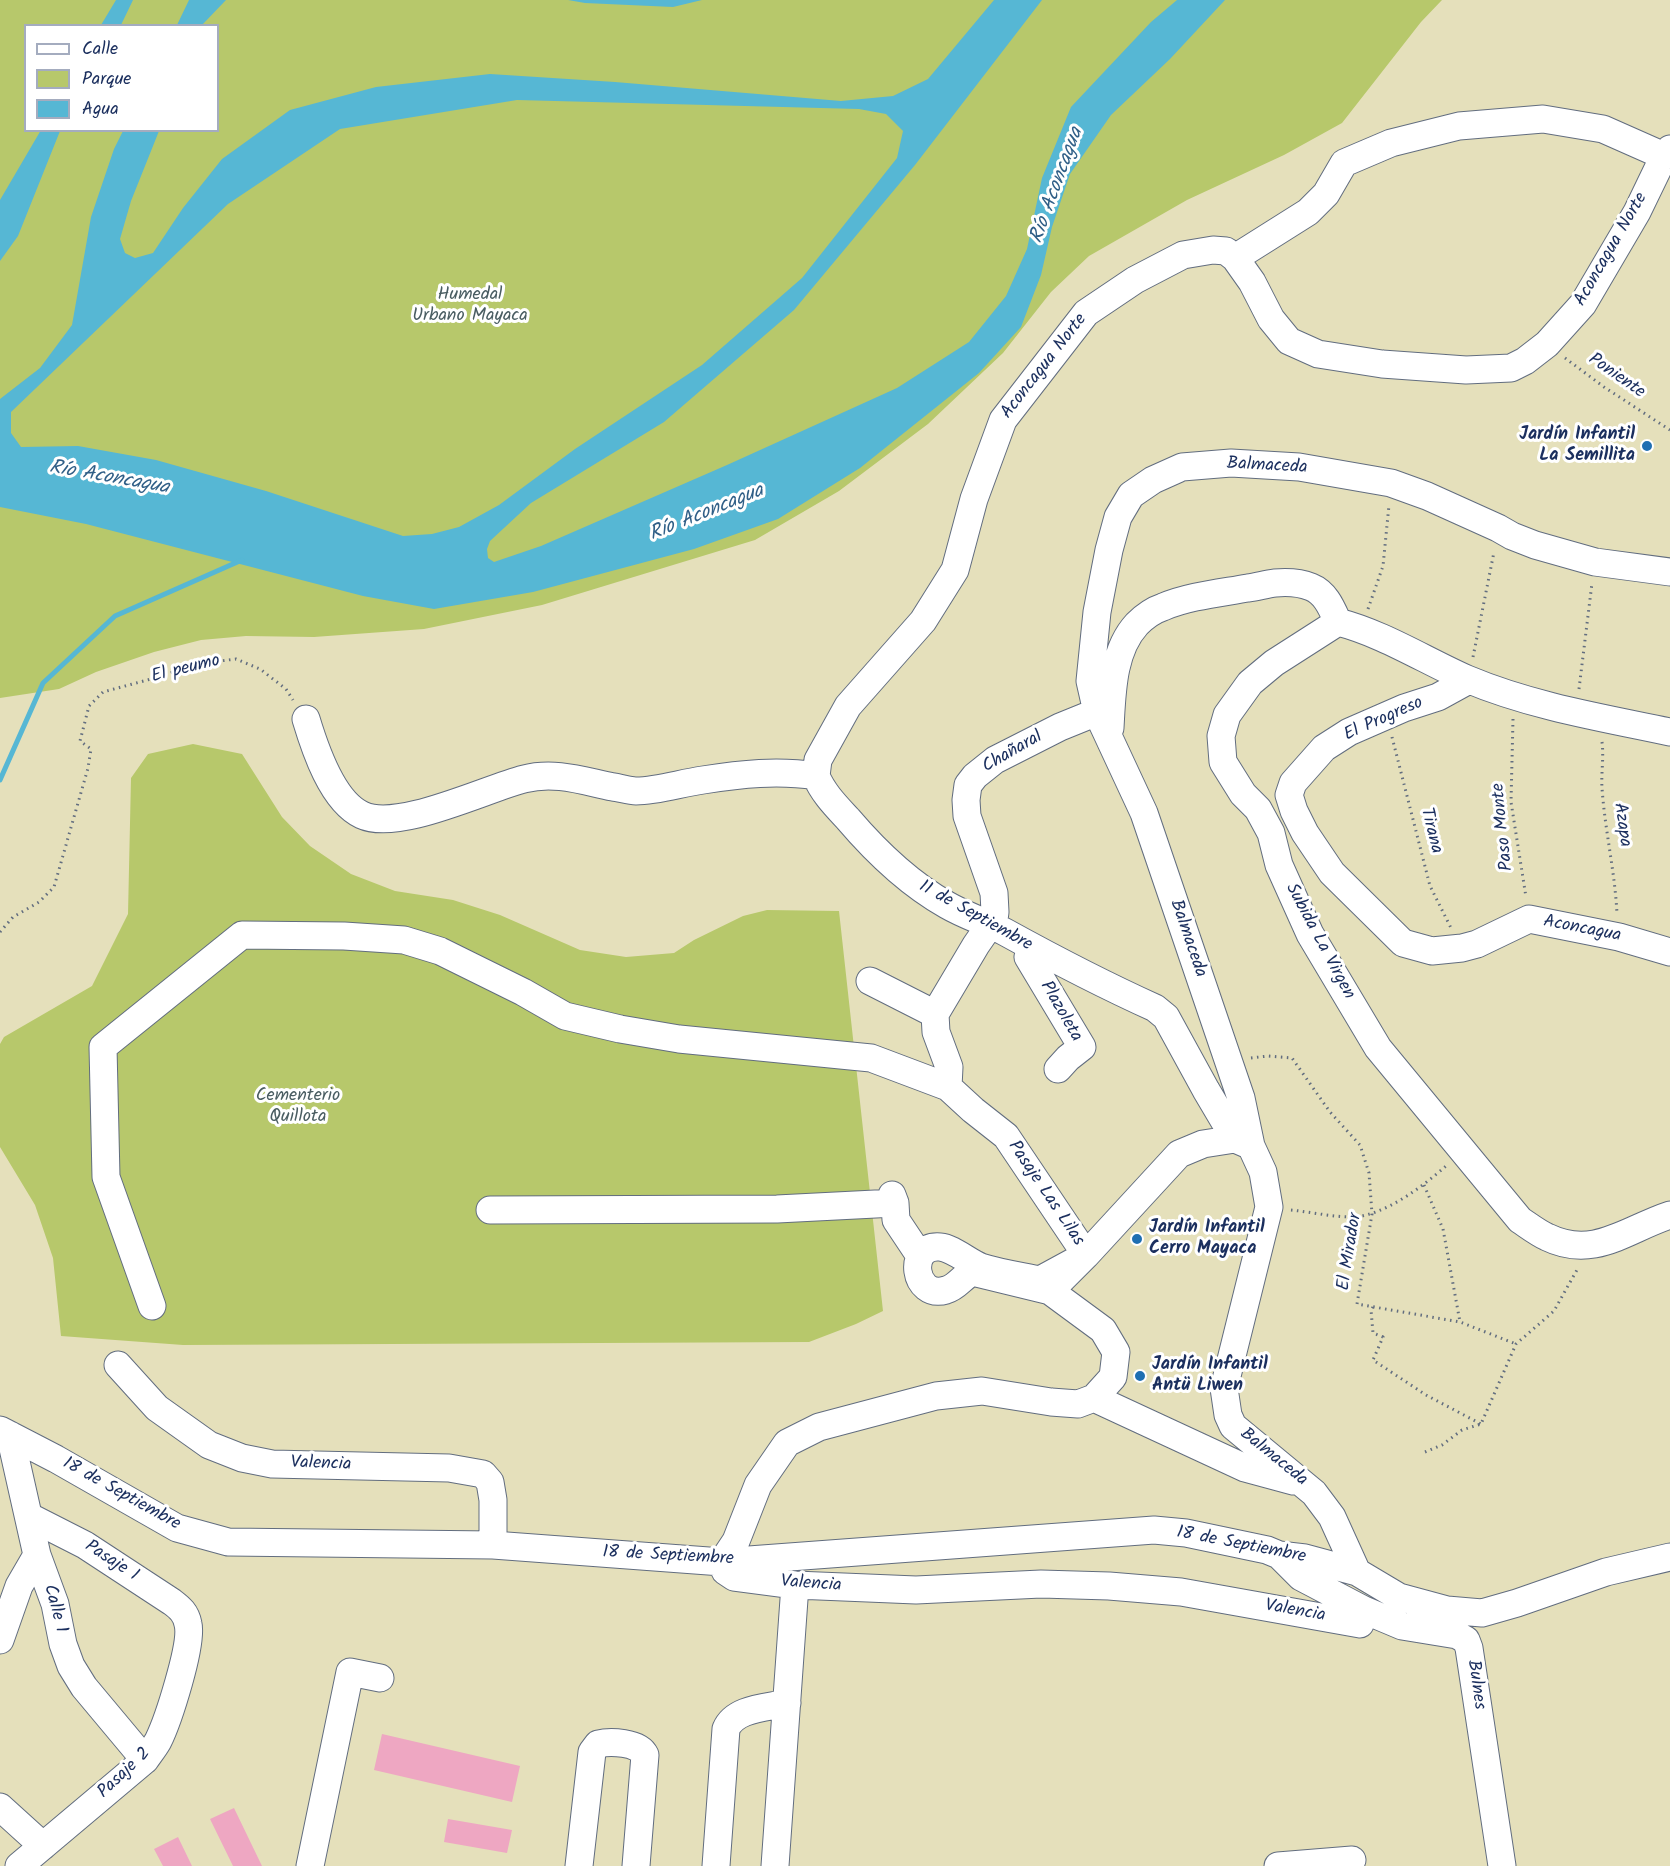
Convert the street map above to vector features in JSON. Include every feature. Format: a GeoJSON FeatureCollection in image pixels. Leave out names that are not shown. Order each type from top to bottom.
{"type":"FeatureCollection","features":[{"type":"Feature","properties":{"kind":"street"},"geometry":{"type":"LineString","coordinates":[[1235,258],[1308,212],[1326,194],[1344,163],[1391,143],[1459,126],[1543,119],[1603,129],[1667,153]]}},
{"type":"Feature","properties":{"kind":"street","name":"Aconcagua Norte"},"geometry":{"type":"LineString","coordinates":[[816,776],[818,760],[848,706],[923,621],[955,570],[974,499],[1003,420],[1086,313],[1135,280],[1183,255],[1213,250],[1226,251],[1235,258],[1252,282],[1271,319],[1289,341],[1318,354],[1382,364],[1491,370],[1511,368],[1525,361],[1547,344],[1583,304],[1637,212],[1667,153]]}},
{"type":"Feature","properties":{"kind":"street","name":"Balmaceda"},"geometry":{"type":"LineString","coordinates":[[1357,1572],[1332,1517],[1314,1493],[1233,1426],[1226,1404],[1224,1388],[1269,1208],[1263,1172],[1243,1142],[1241,1098],[1144,813],[1103,724],[1090,681],[1097,612],[1118,517],[1131,495],[1140,487],[1182,467],[1231,463],[1299,467],[1391,483],[1498,528],[1512,537],[1595,562],[1670,572]]}},
{"type":"Feature","properties":{"kind":"street"},"geometry":{"type":"LineString","coordinates":[[1103,724],[1124,642],[1136,624],[1150,613],[1170,604],[1197,598],[1275,583],[1294,583],[1311,587],[1327,599],[1350,625],[1468,680],[1516,696],[1588,715],[1670,732]]}},
{"type":"Feature","properties":{"kind":"street","name":"Subida La Virgen"},"geometry":{"type":"LineString","coordinates":[[1350,625],[1274,663],[1250,683],[1227,715],[1221,736],[1223,762],[1243,794],[1258,809],[1271,833],[1279,865],[1310,934],[1378,1048],[1520,1220],[1547,1237],[1568,1245],[1586,1246],[1607,1242],[1670,1215]]}},
{"type":"Feature","properties":{"kind":"street","name":"El Progreso"},"geometry":{"type":"LineString","coordinates":[[1462,948],[1432,951],[1403,943],[1332,873],[1305,833],[1289,795],[1293,783],[1304,768],[1324,748],[1348,732],[1438,697],[1468,680]]}},
{"type":"Feature","properties":{"kind":"street"},"geometry":{"type":"LineString","coordinates":[[306,719],[315,750],[338,792],[350,807],[363,816],[381,820],[446,806],[527,778],[566,776],[635,791],[755,774],[791,772],[816,776]]}},
{"type":"Feature","properties":{"kind":"street","name":"Chañaral"},"geometry":{"type":"LineString","coordinates":[[990,925],[994,919],[995,902],[967,816],[968,785],[975,776],[995,760],[1060,727],[1103,724]]}},
{"type":"Feature","properties":{"kind":"street","name":"11 de Septiembre"},"geometry":{"type":"LineString","coordinates":[[816,776],[820,788],[881,856],[913,884],[949,906],[1155,1008],[1166,1017],[1206,1090],[1243,1142]]}},
{"type":"Feature","properties":{"kind":"street","name":"Aconcagua"},"geometry":{"type":"LineString","coordinates":[[1462,948],[1477,944],[1529,919],[1618,937],[1670,952]]}},
{"type":"Feature","properties":{"kind":"street"},"geometry":{"type":"LineString","coordinates":[[152,1306],[106,1177],[103,1047],[242,934],[404,940],[440,951],[523,992],[565,1016],[620,1029],[679,1039],[871,1058],[948,1087],[950,1067],[936,1032],[935,1014],[990,925]]}},
{"type":"Feature","properties":{"kind":"street","name":"Plazoleta"},"geometry":{"type":"LineString","coordinates":[[1031,948],[1028,957],[1082,1047],[1058,1069]]}},
{"type":"Feature","properties":{"kind":"street"},"geometry":{"type":"LineString","coordinates":[[870,981],[935,1014]]}},
{"type":"Feature","properties":{"kind":"street","name":"Pasaje Las Lilas"},"geometry":{"type":"LineString","coordinates":[[948,1087],[1006,1136],[1086,1255]]}},
{"type":"Feature","properties":{"kind":"street"},"geometry":{"type":"LineString","coordinates":[[1050,1291],[1179,1154],[1203,1144],[1243,1142]]}},
{"type":"Feature","properties":{"kind":"street"},"geometry":{"type":"LineString","coordinates":[[490,1210],[777,1209],[893,1199],[896,1220],[920,1256]]}},
{"type":"Feature","properties":{"kind":"street"},"geometry":{"type":"LineString","coordinates":[[722,1562],[736,1541],[758,1485],[787,1443],[819,1427],[936,1396],[982,1391],[1078,1404],[1094,1398],[1113,1377],[1116,1352],[1103,1330],[1050,1291],[972,1272],[963,1277],[956,1286],[945,1291],[934,1291],[919,1280],[916,1271],[920,1256],[927,1249],[938,1246],[950,1249],[960,1257],[981,1267],[1040,1280],[1086,1255]]}},
{"type":"Feature","properties":{"kind":"street","name":"Valencia"},"geometry":{"type":"LineString","coordinates":[[118,1365],[158,1408],[209,1445],[242,1458],[272,1464],[449,1468],[483,1474],[490,1482],[493,1545]]}},
{"type":"Feature","properties":{"kind":"street"},"geometry":{"type":"LineString","coordinates":[[1094,1398],[1245,1468],[1305,1485]]}},
{"type":"Feature","properties":{"kind":"street","name":"18 de Septiembre"},"geometry":{"type":"LineString","coordinates":[[5,1433],[56,1459],[177,1528],[228,1542],[493,1545],[722,1562],[1154,1530],[1186,1533],[1267,1550],[1279,1555],[1305,1558],[1357,1572]]}},
{"type":"Feature","properties":{"kind":"street","name":"Calle 1"},"geometry":{"type":"LineString","coordinates":[[5,1433],[30,1516],[37,1555],[55,1604],[63,1644],[71,1666],[84,1687],[145,1760]]}},
{"type":"Feature","properties":{"kind":"street","name":"Pasaje 1"},"geometry":{"type":"LineString","coordinates":[[30,1516],[86,1545],[182,1609],[187,1617]]}},
{"type":"Feature","properties":{"kind":"street"},"geometry":{"type":"LineString","coordinates":[[0,1640],[19,1586],[37,1555]]}},
{"type":"Feature","properties":{"kind":"street","name":"Bulnes"},"geometry":{"type":"LineString","coordinates":[[1279,1555],[1301,1577],[1372,1614],[1402,1626],[1457,1635],[1466,1640],[1502,1866]]}},
{"type":"Feature","properties":{"kind":"street"},"geometry":{"type":"LineString","coordinates":[[1357,1572],[1399,1597],[1447,1610],[1482,1613],[1606,1572],[1670,1557]]}},
{"type":"Feature","properties":{"kind":"street","name":"Valencia"},"geometry":{"type":"LineString","coordinates":[[722,1562],[725,1571],[734,1578],[795,1585],[915,1590],[1041,1584],[1109,1586],[1181,1592],[1360,1624]]}},
{"type":"Feature","properties":{"kind":"street"},"geometry":{"type":"LineString","coordinates":[[775,1866],[795,1585]]}},
{"type":"Feature","properties":{"kind":"street","name":"Pasaje 2"},"geometry":{"type":"LineString","coordinates":[[19,1866],[145,1760],[157,1743],[166,1723],[189,1641],[187,1617]]}},
{"type":"Feature","properties":{"kind":"street"},"geometry":{"type":"LineString","coordinates":[[310,1866],[350,1672],[380,1678]]}},
{"type":"Feature","properties":{"kind":"street"},"geometry":{"type":"LineString","coordinates":[[716,1866],[726,1729],[729,1722],[736,1715],[787,1703]]}},
{"type":"Feature","properties":{"kind":"street"},"geometry":{"type":"LineString","coordinates":[[579,1866],[592,1752],[598,1744],[605,1743],[637,1746],[644,1751],[636,1866]]}},
{"type":"Feature","properties":{"kind":"street"},"geometry":{"type":"LineString","coordinates":[[0,1807],[43,1846]]}},
{"type":"Feature","properties":{"kind":"street"},"geometry":{"type":"LineString","coordinates":[[1278,1866],[1352,1860]]}},
{"type":"Feature","properties":{"kind":"path","name":"Poniente"},"geometry":{"type":"LineString","coordinates":[[1547,344],[1604,387],[1670,430]]}},
{"type":"Feature","properties":{"kind":"path"},"geometry":{"type":"LineString","coordinates":[[1350,625],[1383,566],[1391,483]]}},
{"type":"Feature","properties":{"kind":"path"},"geometry":{"type":"LineString","coordinates":[[1468,680],[1498,528]]}},
{"type":"Feature","properties":{"kind":"path","name":"Azapa"},"geometry":{"type":"LineString","coordinates":[[1595,562],[1588,715],[1604,760],[1602,787],[1616,885],[1618,937]]}},
{"type":"Feature","properties":{"kind":"path","name":"El peumo"},"geometry":{"type":"LineString","coordinates":[[0,932],[13,917],[39,902],[54,887],[88,768],[91,749],[81,741],[89,706],[103,692],[196,664],[236,659],[260,669],[285,689],[306,719]]}},
{"type":"Feature","properties":{"kind":"path","name":"Paso Monte"},"geometry":{"type":"LineString","coordinates":[[1516,696],[1512,726],[1511,802],[1529,919]]}},
{"type":"Feature","properties":{"kind":"path","name":"Tirana"},"geometry":{"type":"LineString","coordinates":[[1387,715],[1430,886],[1462,948]]}},
{"type":"Feature","properties":{"kind":"path","name":"El Mirador"},"geometry":{"type":"LineString","coordinates":[[1228,1061],[1268,1056],[1292,1058],[1330,1112],[1360,1145],[1369,1173],[1372,1214],[1357,1304],[1460,1322],[1516,1344]]}},
{"type":"Feature","properties":{"kind":"path"},"geometry":{"type":"LineString","coordinates":[[1269,1208],[1351,1217],[1372,1214],[1424,1185],[1463,1151]]}},
{"type":"Feature","properties":{"kind":"path"},"geometry":{"type":"LineString","coordinates":[[1424,1185],[1443,1229],[1460,1322]]}},
{"type":"Feature","properties":{"kind":"path"},"geometry":{"type":"LineString","coordinates":[[1425,1452],[1442,1445],[1462,1430],[1480,1424],[1516,1344],[1554,1311],[1577,1272],[1586,1246]]}},
{"type":"Feature","properties":{"kind":"path"},"geometry":{"type":"LineString","coordinates":[[1373,1307],[1371,1310],[1372,1333],[1383,1337],[1373,1360],[1426,1395],[1480,1424]]}},
{"type":"Feature","properties":{"kind":"green space","name":"Humedal Urbano Mayaca"},"geometry":{"type":"Polygon","coordinates":[[[0,0],[1442,0],[1421,22],[1342,123],[1284,155],[1187,200],[1089,256],[1051,292],[1003,353],[928,424],[839,491],[755,540],[542,605],[424,629],[314,637],[246,636],[201,640],[154,652],[96,672],[59,689],[0,698],[0,0]]]}},
{"type":"Feature","properties":{"kind":"green space","name":"Cementerio Quillota"},"geometry":{"type":"Polygon","coordinates":[[[193,744],[242,754],[282,817],[310,846],[351,874],[395,891],[453,900],[500,915],[580,950],[626,957],[674,953],[694,940],[743,916],[767,910],[839,911],[883,1311],[809,1342],[183,1345],[61,1336],[53,1258],[35,1205],[0,1147],[0,1044],[4,1037],[92,986],[128,914],[131,778],[148,754],[193,744]]]}},
{"type":"Feature","properties":{"kind":"water"},"geometry":{"type":"Polygon","coordinates":[[[116,0],[133,0],[121,24],[102,24],[116,0]]]}},
{"type":"Feature","properties":{"kind":"water"},"geometry":{"type":"Polygon","coordinates":[[[189,0],[226,0],[203,24],[177,24],[189,0]]]}},
{"type":"Feature","properties":{"kind":"water"},"geometry":{"type":"Polygon","coordinates":[[[568,0],[702,0],[673,7],[585,3],[568,0]]]}},
{"type":"Feature","properties":{"kind":"water","name":"Río Aconcagua"},"geometry":{"type":"Polygon","coordinates":[[[994,0],[1042,0],[915,165],[794,310],[664,422],[531,503],[490,541],[487,549],[488,558],[494,562],[541,546],[727,465],[897,388],[969,342],[1006,296],[1027,249],[1042,178],[1071,107],[1151,22],[1177,0],[1225,0],[1170,59],[1111,115],[1070,174],[1052,227],[1041,275],[1021,327],[979,373],[860,468],[778,519],[694,549],[533,592],[434,609],[363,596],[86,524],[0,507],[0,399],[40,368],[72,325],[91,217],[114,149],[122,132],[159,132],[131,201],[120,239],[125,253],[135,258],[153,253],[183,208],[222,159],[290,110],[376,87],[490,74],[841,101],[893,96],[928,79],[994,0]],[[517,100],[340,129],[228,204],[11,412],[11,433],[21,447],[78,446],[156,460],[266,491],[403,536],[432,534],[459,527],[499,505],[575,449],[702,365],[802,278],[897,158],[903,131],[886,114],[859,109],[517,100]]]}},
{"type":"Feature","properties":{"kind":"water"},"geometry":{"type":"Polygon","coordinates":[[[40,132],[60,132],[18,236],[0,261],[0,200],[40,132]]]}},
{"type":"Feature","properties":{"kind":"building"},"geometry":{"type":"Polygon","coordinates":[[[382,1734],[520,1766],[512,1802],[374,1770],[382,1734]]]}},
{"type":"Feature","properties":{"kind":"building"},"geometry":{"type":"Polygon","coordinates":[[[234,1808],[262,1866],[233,1866],[210,1819],[234,1808]]]}},
{"type":"Feature","properties":{"kind":"building"},"geometry":{"type":"Polygon","coordinates":[[[448,1819],[512,1830],[507,1853],[444,1842],[448,1819]]]}},
{"type":"Feature","properties":{"kind":"building"},"geometry":{"type":"Polygon","coordinates":[[[178,1837],[192,1866],[163,1866],[154,1849],[178,1837]]]}},
{"type":"Feature","properties":{"kind":"waterway"},"geometry":{"type":"LineString","coordinates":[[0,780],[43,683],[115,616],[242,560]]}},
{"type":"Feature","properties":{"kind":"place","name":"Jardín Infantil La Semillita"},"geometry":{"type":"Point","coordinates":[1647,446]}},
{"type":"Feature","properties":{"kind":"place","name":"Jardín Infantil Cerro Mayaca"},"geometry":{"type":"Point","coordinates":[1137,1239]}},
{"type":"Feature","properties":{"kind":"place","name":"Jardín Infantil Antü Liwen"},"geometry":{"type":"Point","coordinates":[1140,1376]}}]}
